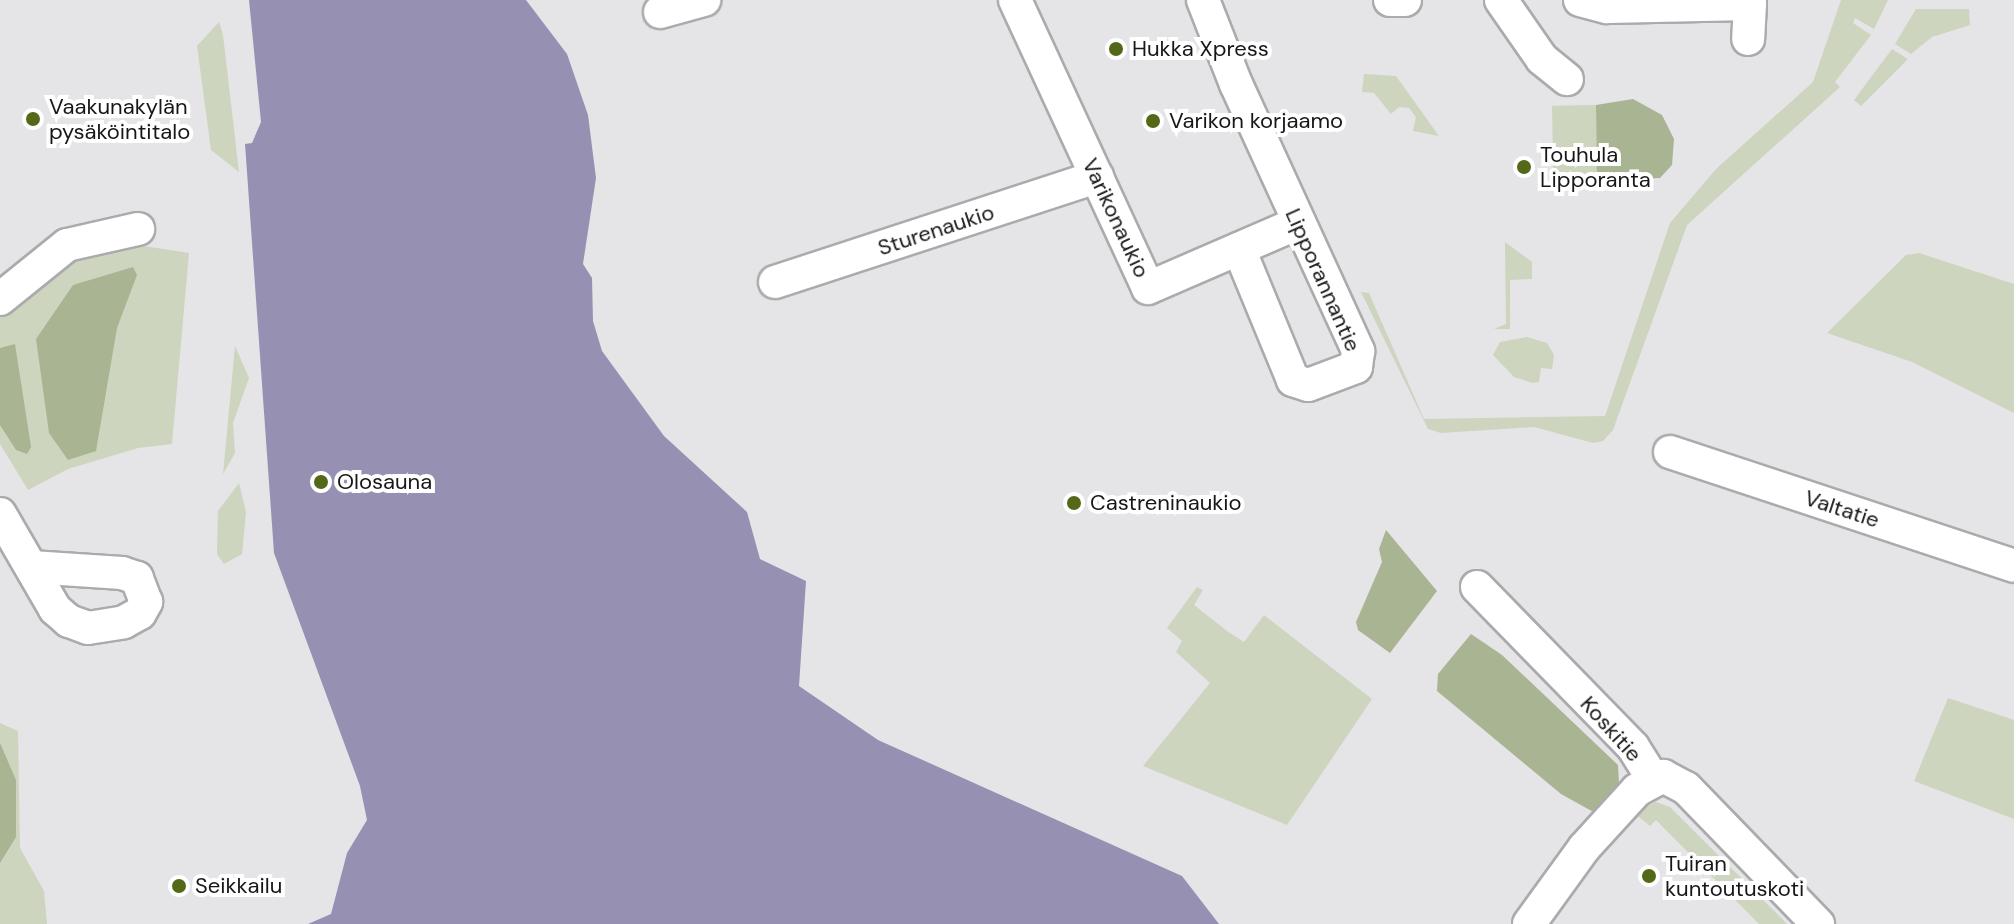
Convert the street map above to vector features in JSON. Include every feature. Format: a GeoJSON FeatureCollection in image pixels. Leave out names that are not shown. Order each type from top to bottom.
{"type":"FeatureCollection","features":[{"type":"Feature","properties":{"kind":"street"},"geometry":{"type":"LineString","coordinates":[[660,12],[704,0]]}},
{"type":"Feature","properties":{"kind":"street","name":"Varikonaukio"},"geometry":{"type":"LineString","coordinates":[[1015,0],[1148,288],[1298,223]]}},
{"type":"Feature","properties":{"kind":"street","name":"Lipporannantie"},"geometry":{"type":"LineString","coordinates":[[1203,0],[1298,223],[1358,351],[1356,367],[1308,385],[1293,380],[1239,249]]}},
{"type":"Feature","properties":{"kind":"street"},"geometry":{"type":"LineString","coordinates":[[1390,0],[1405,0]]}},
{"type":"Feature","properties":{"kind":"street"},"geometry":{"type":"LineString","coordinates":[[1501,0],[1542,59],[1567,79]]}},
{"type":"Feature","properties":{"kind":"street"},"geometry":{"type":"LineString","coordinates":[[1580,0],[1607,7],[1750,4],[1748,39]]}},
{"type":"Feature","properties":{"kind":"street","name":"Sturenaukio"},"geometry":{"type":"LineString","coordinates":[[775,282],[1097,177]]}},
{"type":"Feature","properties":{"kind":"street"},"geometry":{"type":"LineString","coordinates":[[0,299],[67,245],[138,229]]}},
{"type":"Feature","properties":{"kind":"street","name":"Valtatie"},"geometry":{"type":"LineString","coordinates":[[1670,452],[2014,566]]}},
{"type":"Feature","properties":{"kind":"street"},"geometry":{"type":"LineString","coordinates":[[0,514],[31,567]]}},
{"type":"Feature","properties":{"kind":"street","name":"Koskitie"},"geometry":{"type":"LineString","coordinates":[[1477,587],[1633,747],[1652,778],[1673,777],[1686,788],[1818,924]]}},
{"type":"Feature","properties":{"kind":"street"},"geometry":{"type":"LineString","coordinates":[[1529,924],[1584,848],[1652,778]]}},
{"type":"Feature","properties":{"kind":"green space"},"geometry":{"type":"Polygon","coordinates":[[[1841,0],[1888,0],[1874,29],[1855,18],[1853,23],[1871,35],[1835,82],[1840,87],[1687,225],[1613,430],[1603,441],[1593,443],[1534,427],[1441,433],[1428,429],[1361,292],[1369,293],[1424,419],[1605,416],[1670,223],[1716,169],[1813,82],[1841,0]]]}},
{"type":"Feature","properties":{"kind":"green space"},"geometry":{"type":"Polygon","coordinates":[[[1916,9],[1969,9],[1970,25],[1932,37],[1911,54],[1895,44],[1916,9]]]}},
{"type":"Feature","properties":{"kind":"green space"},"geometry":{"type":"Polygon","coordinates":[[[219,22],[239,172],[211,150],[197,46],[219,22]]]}},
{"type":"Feature","properties":{"kind":"green space"},"geometry":{"type":"Polygon","coordinates":[[[1892,49],[1908,59],[1861,106],[1854,100],[1892,49]]]}},
{"type":"Feature","properties":{"kind":"green space"},"geometry":{"type":"Polygon","coordinates":[[[1364,74],[1396,76],[1439,136],[1413,131],[1416,117],[1409,108],[1399,107],[1391,114],[1374,93],[1362,92],[1364,74]]]}},
{"type":"Feature","properties":{"kind":"green space"},"geometry":{"type":"Polygon","coordinates":[[[1633,99],[1662,115],[1674,139],[1672,165],[1660,178],[1597,181],[1596,105],[1633,99]]]}},
{"type":"Feature","properties":{"kind":"green space"},"geometry":{"type":"Polygon","coordinates":[[[1596,105],[1597,181],[1553,182],[1552,106],[1596,105]]]}},
{"type":"Feature","properties":{"kind":"green space"},"geometry":{"type":"Polygon","coordinates":[[[118,242],[189,253],[172,444],[138,448],[68,469],[28,490],[0,444],[0,312],[55,263],[118,242]]]}},
{"type":"Feature","properties":{"kind":"green space"},"geometry":{"type":"Polygon","coordinates":[[[1505,242],[1532,262],[1532,279],[1510,280],[1510,329],[1494,329],[1506,324],[1505,242]]]}},
{"type":"Feature","properties":{"kind":"green space"},"geometry":{"type":"Polygon","coordinates":[[[1919,253],[2014,284],[2014,413],[1912,362],[1827,333],[1906,255],[1919,253]]]}},
{"type":"Feature","properties":{"kind":"green space"},"geometry":{"type":"Polygon","coordinates":[[[133,267],[137,275],[117,328],[96,451],[68,460],[49,433],[36,339],[73,285],[133,267]]]}},
{"type":"Feature","properties":{"kind":"green space"},"geometry":{"type":"Polygon","coordinates":[[[1527,337],[1547,343],[1554,355],[1552,369],[1541,368],[1539,382],[1514,377],[1493,355],[1500,342],[1527,337]]]}},
{"type":"Feature","properties":{"kind":"green space"},"geometry":{"type":"Polygon","coordinates":[[[15,344],[31,447],[27,454],[16,450],[0,425],[0,348],[15,344]]]}},
{"type":"Feature","properties":{"kind":"green space"},"geometry":{"type":"Polygon","coordinates":[[[235,346],[249,378],[233,423],[235,453],[223,474],[235,346]]]}},
{"type":"Feature","properties":{"kind":"green space"},"geometry":{"type":"Polygon","coordinates":[[[239,483],[246,512],[242,554],[224,564],[217,554],[218,511],[239,483]]]}},
{"type":"Feature","properties":{"kind":"green space"},"geometry":{"type":"Polygon","coordinates":[[[1386,530],[1437,591],[1390,653],[1358,630],[1356,622],[1382,562],[1379,549],[1386,530]]]}},
{"type":"Feature","properties":{"kind":"green space"},"geometry":{"type":"Polygon","coordinates":[[[1197,587],[1203,590],[1194,605],[1244,642],[1264,615],[1372,699],[1287,825],[1143,766],[1210,683],[1176,652],[1182,641],[1167,628],[1197,587]]]}},
{"type":"Feature","properties":{"kind":"green space"},"geometry":{"type":"Polygon","coordinates":[[[1471,634],[1502,655],[1618,765],[1619,784],[1597,814],[1561,794],[1437,691],[1438,674],[1471,634]]]}},
{"type":"Feature","properties":{"kind":"green space"},"geometry":{"type":"Polygon","coordinates":[[[1948,698],[2014,720],[2014,819],[1914,781],[1948,698]]]}},
{"type":"Feature","properties":{"kind":"green space"},"geometry":{"type":"Polygon","coordinates":[[[0,723],[18,731],[20,848],[44,891],[47,924],[0,924],[0,723]]]}},
{"type":"Feature","properties":{"kind":"green space"},"geometry":{"type":"Polygon","coordinates":[[[0,743],[16,780],[16,837],[0,863],[0,743]]]}},
{"type":"Feature","properties":{"kind":"green space"},"geometry":{"type":"Polygon","coordinates":[[[1656,802],[1670,807],[1787,924],[1759,924],[1656,820],[1650,826],[1634,813],[1656,802]]]}},
{"type":"Feature","properties":{"kind":"shaded area"},"geometry":{"type":"Polygon","coordinates":[[[249,0],[526,0],[567,54],[588,115],[596,178],[583,264],[592,278],[593,321],[602,351],[664,436],[747,512],[760,559],[806,581],[799,686],[878,740],[1182,876],[1219,924],[308,924],[331,914],[347,853],[367,820],[360,786],[274,553],[245,144],[252,143],[261,122],[249,0]]]}},
{"type":"Feature","properties":{"kind":"place","name":"Hukka Xpress"},"geometry":{"type":"Point","coordinates":[1116,49]}},
{"type":"Feature","properties":{"kind":"place","name":"Vaakunakylän pysäköintitalo"},"geometry":{"type":"Point","coordinates":[33,119]}},
{"type":"Feature","properties":{"kind":"place","name":"Varikon korjaamo"},"geometry":{"type":"Point","coordinates":[1153,121]}},
{"type":"Feature","properties":{"kind":"place","name":"Touhula Lipporanta"},"geometry":{"type":"Point","coordinates":[1524,167]}},
{"type":"Feature","properties":{"kind":"place","name":"Olosauna"},"geometry":{"type":"Point","coordinates":[321,482]}},
{"type":"Feature","properties":{"kind":"place","name":"Castreninaukio"},"geometry":{"type":"Point","coordinates":[1074,503]}},
{"type":"Feature","properties":{"kind":"place","name":"Tuiran kuntoutuskoti"},"geometry":{"type":"Point","coordinates":[1649,876]}},
{"type":"Feature","properties":{"kind":"place","name":"Seikkailu"},"geometry":{"type":"Point","coordinates":[179,886]}}]}
